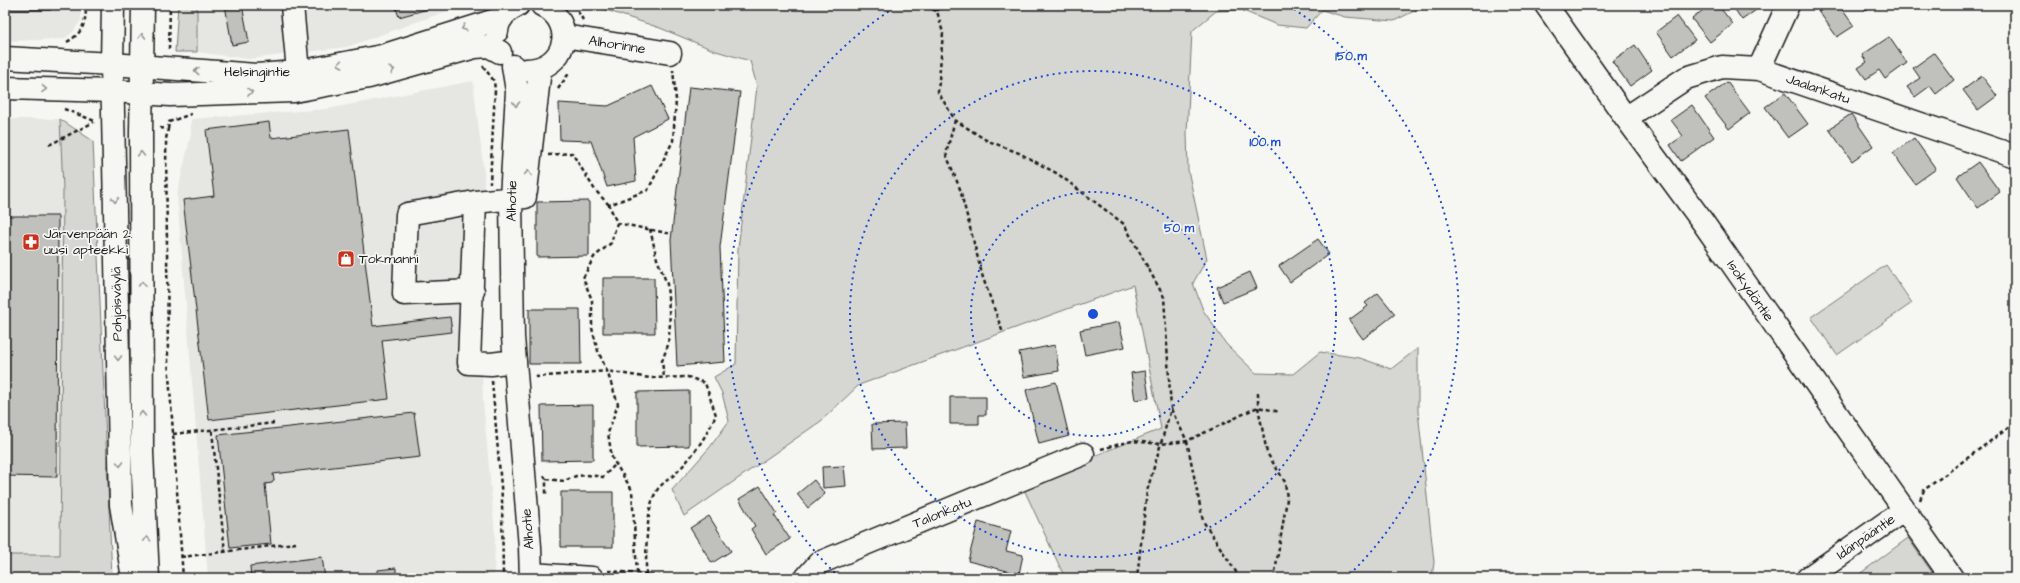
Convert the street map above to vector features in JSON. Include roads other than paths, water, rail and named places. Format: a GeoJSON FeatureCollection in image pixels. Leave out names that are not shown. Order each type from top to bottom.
{"type":"FeatureCollection","features":[{"type":"Feature","properties":{"kind":"street","name":"Pohjoisväylä"},"geometry":{"type":"LineString","coordinates":[[114,5],[112,64],[113,91],[105,122],[121,505],[133,578]]}},
{"type":"Feature","properties":{"kind":"street","name":"Pohjoisväylä"},"geometry":{"type":"LineString","coordinates":[[143,5],[141,94],[142,453],[148,578]]}},
{"type":"Feature","properties":{"kind":"street"},"geometry":{"type":"LineString","coordinates":[[292,5],[296,82]]}},
{"type":"Feature","properties":{"kind":"street"},"geometry":{"type":"LineString","coordinates":[[540,69],[548,65],[557,57],[562,47],[564,36],[562,26],[556,14],[542,5]]}},
{"type":"Feature","properties":{"kind":"street","name":"Isokydöntie"},"geometry":{"type":"LineString","coordinates":[[1546,5],[1626,118],[1702,221],[1952,578]]}},
{"type":"Feature","properties":{"kind":"street"},"geometry":{"type":"LineString","coordinates":[[1759,69],[1788,5]]}},
{"type":"Feature","properties":{"kind":"street","name":"Helsingintie"},"geometry":{"type":"LineString","coordinates":[[5,58],[112,64],[256,75],[296,82],[382,56],[510,11]]}},
{"type":"Feature","properties":{"kind":"street","name":"Alhotie"},"geometry":{"type":"LineString","coordinates":[[510,11],[498,27],[496,41],[527,92]]}},
{"type":"Feature","properties":{"kind":"street","name":"Alhorinne"},"geometry":{"type":"LineString","coordinates":[[564,36],[671,61]]}},
{"type":"Feature","properties":{"kind":"street","name":"Helsingintie"},"geometry":{"type":"LineString","coordinates":[[5,88],[113,91],[170,95],[296,82],[369,77],[475,47],[489,46],[526,70],[540,69]]}},
{"type":"Feature","properties":{"kind":"street","name":"Jaalankatu"},"geometry":{"type":"LineString","coordinates":[[1626,118],[1686,78],[1722,67],[1759,69],[2015,156]]}},
{"type":"Feature","properties":{"kind":"street","name":"Alhotie"},"geometry":{"type":"LineString","coordinates":[[531,576],[522,367],[513,337],[518,198],[527,92],[540,69]]}},
{"type":"Feature","properties":{"kind":"street"},"geometry":{"type":"LineString","coordinates":[[472,291],[404,294],[407,214],[475,202],[518,198]]}},
{"type":"Feature","properties":{"kind":"street"},"geometry":{"type":"LineString","coordinates":[[475,202],[469,363],[522,367]]}},
{"type":"Feature","properties":{"kind":"street","name":"Talonkatu"},"geometry":{"type":"LineString","coordinates":[[806,578],[819,563],[1083,454]]}},
{"type":"Feature","properties":{"kind":"street","name":"Idänpääntie"},"geometry":{"type":"LineString","coordinates":[[1808,578],[1908,516]]}},
{"type":"Feature","properties":{"kind":"street"},"geometry":{"type":"LineString","coordinates":[[531,576],[592,578]]}},
{"type":"Feature","properties":{"kind":"place","name":"Järvenpään 2. uusi apteekki"},"geometry":{"type":"Point","coordinates":[31,242]}},
{"type":"Feature","properties":{"kind":"place","name":"Tokmanni"},"geometry":{"type":"Point","coordinates":[346,259]}}]}
